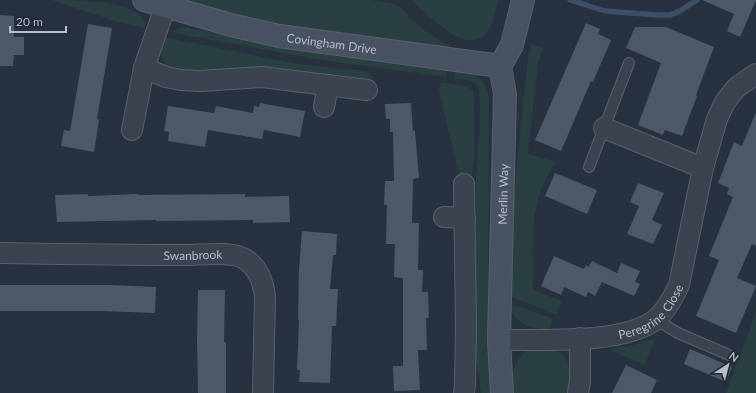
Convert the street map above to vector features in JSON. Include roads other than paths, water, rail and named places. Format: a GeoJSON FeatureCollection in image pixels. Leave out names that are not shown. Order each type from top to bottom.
{"type":"FeatureCollection","features":[{"type":"Feature","properties":{"kind":"street","name":"Covingham Drive"},"geometry":{"type":"LineString","coordinates":[[144,0],[231,25],[284,37],[500,66]]}},
{"type":"Feature","properties":{"kind":"street"},"geometry":{"type":"LineString","coordinates":[[500,66],[512,45],[522,2]]}},
{"type":"Feature","properties":{"kind":"street"},"geometry":{"type":"LineString","coordinates":[[132,130],[144,68],[165,7]]}},
{"type":"Feature","properties":{"kind":"street","name":"Merlin Way"},"geometry":{"type":"LineString","coordinates":[[500,66],[505,94],[499,340],[502,393]]}},
{"type":"Feature","properties":{"kind":"street"},"geometry":{"type":"LineString","coordinates":[[144,68],[166,77],[182,80],[200,81],[262,77],[367,90]]}},
{"type":"Feature","properties":{"kind":"street","name":"Peregrine Close"},"geometry":{"type":"LineString","coordinates":[[499,340],[609,336],[634,330],[655,319],[670,303],[679,285],[702,168],[717,119],[725,102],[736,88],[756,74]]}},
{"type":"Feature","properties":{"kind":"street"},"geometry":{"type":"LineString","coordinates":[[324,107],[328,85]]}},
{"type":"Feature","properties":{"kind":"street"},"geometry":{"type":"LineString","coordinates":[[604,128],[702,168]]}},
{"type":"Feature","properties":{"kind":"street"},"geometry":{"type":"LineString","coordinates":[[464,184],[466,327],[464,393]]}},
{"type":"Feature","properties":{"kind":"street"},"geometry":{"type":"LineString","coordinates":[[444,217],[465,218]]}},
{"type":"Feature","properties":{"kind":"street","name":"Swanbrook"},"geometry":{"type":"LineString","coordinates":[[0,253],[232,255],[243,258],[259,273],[264,284],[263,393]]}},
{"type":"Feature","properties":{"kind":"street"},"geometry":{"type":"LineString","coordinates":[[578,393],[580,382],[580,338]]}},
{"type":"Feature","properties":{"kind":"lane"},"geometry":{"type":"LineString","coordinates":[[589,167],[629,62]]}},
{"type":"Feature","properties":{"kind":"lane"},"geometry":{"type":"LineString","coordinates":[[655,319],[678,333],[729,355]]}},
{"type":"Feature","properties":{"kind":"waterway"},"geometry":{"type":"LineString","coordinates":[[570,0],[605,11],[657,15],[670,15],[680,11],[697,0]]}}]}
